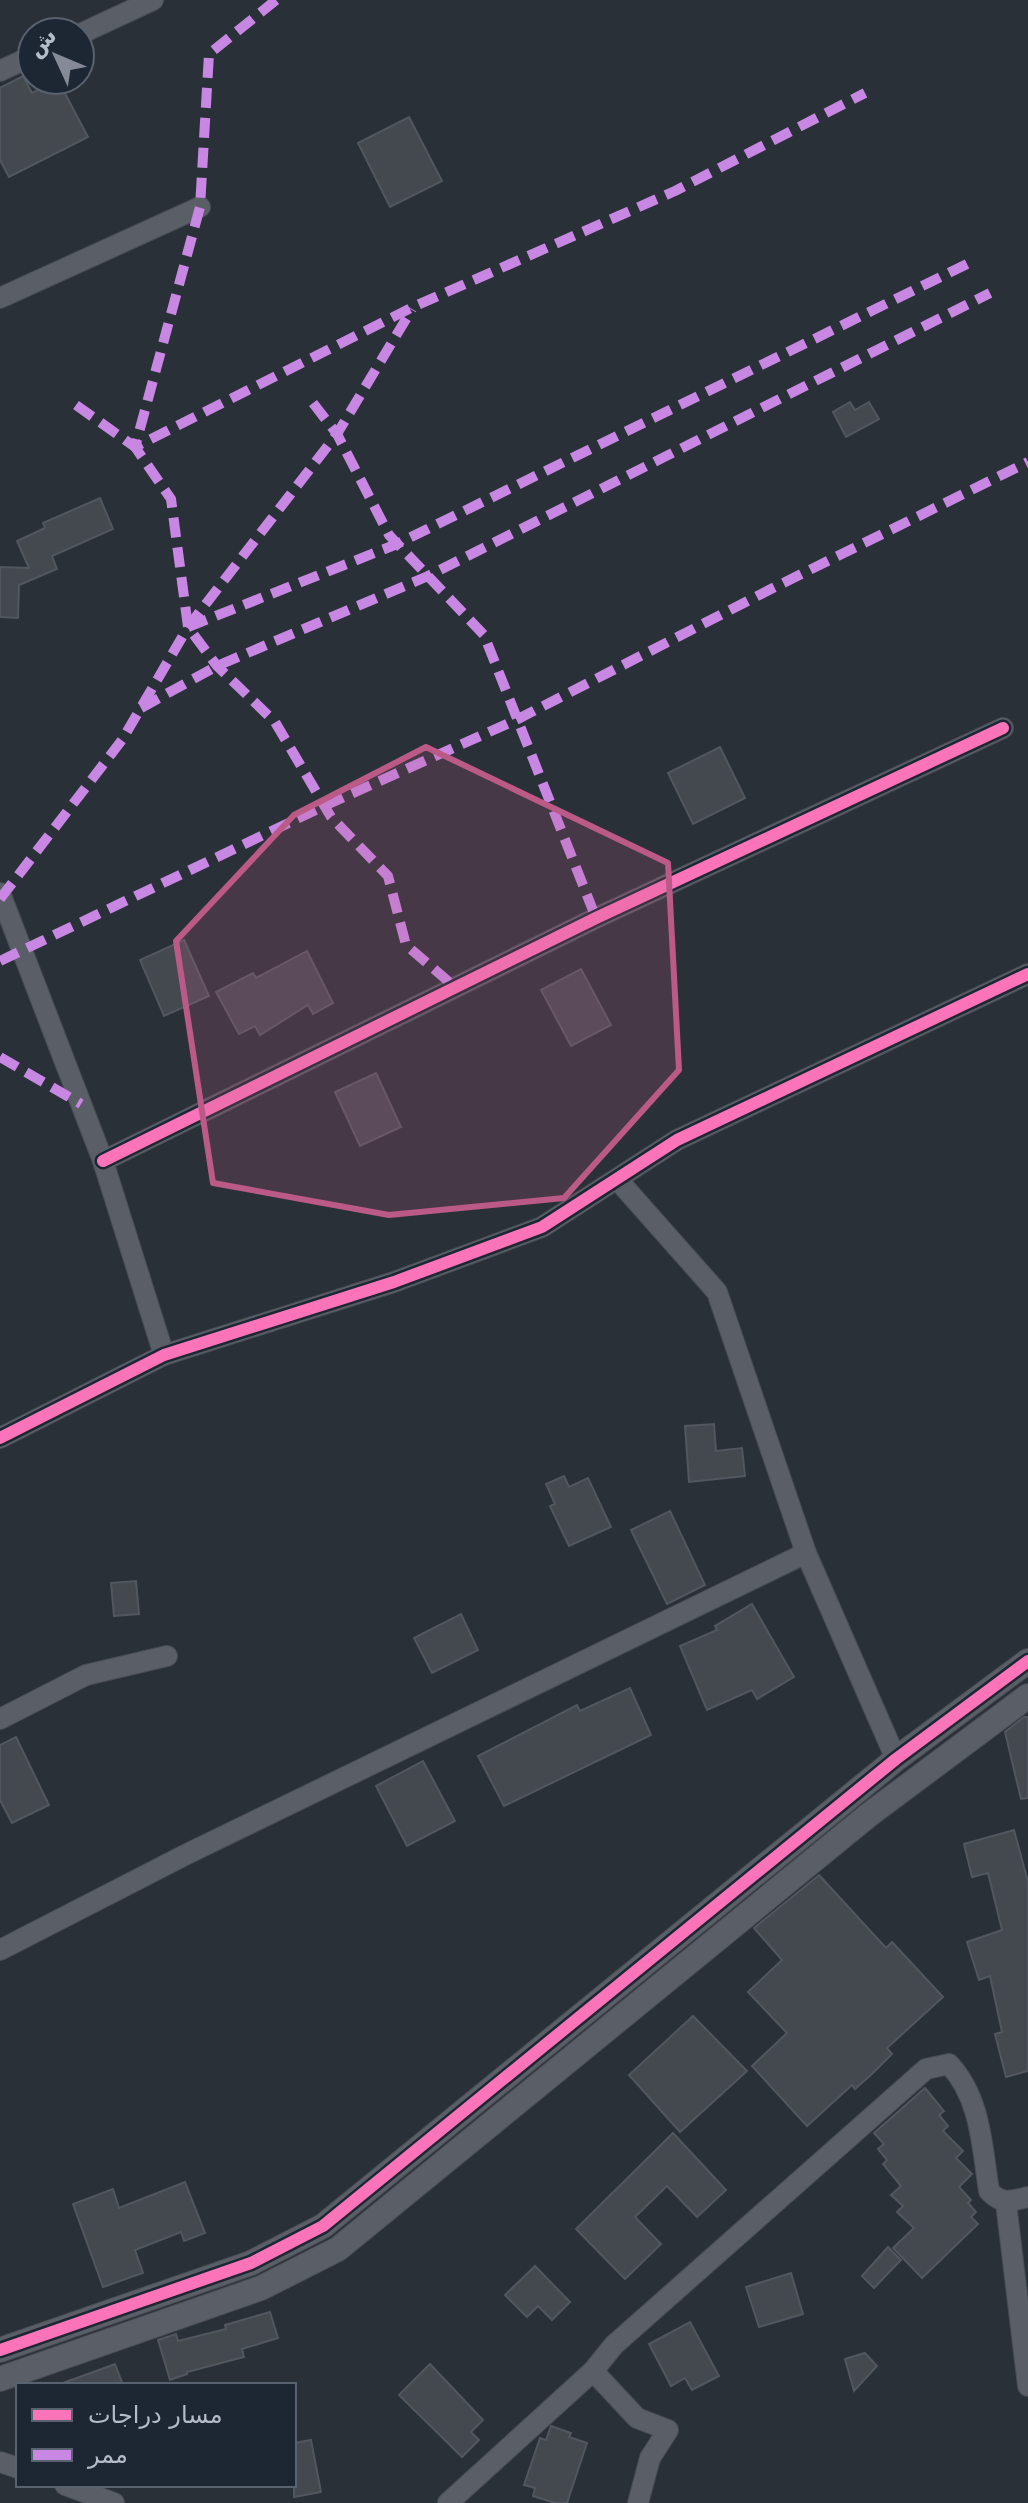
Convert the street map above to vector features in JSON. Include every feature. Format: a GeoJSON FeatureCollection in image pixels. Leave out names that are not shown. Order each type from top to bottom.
{"type":"FeatureCollection","features":[{"type":"Feature","properties":{"kind":"street"},"geometry":{"type":"LineString","coordinates":[[96,27],[153,0]]}},
{"type":"Feature","properties":{"kind":"street"},"geometry":{"type":"LineString","coordinates":[[0,298],[200,207]]}},
{"type":"Feature","properties":{"kind":"street"},"geometry":{"type":"LineString","coordinates":[[103,1161],[596,918],[1003,728]]}},
{"type":"Feature","properties":{"kind":"street"},"geometry":{"type":"LineString","coordinates":[[0,893],[103,1161],[164,1355]]}},
{"type":"Feature","properties":{"kind":"street"},"geometry":{"type":"LineString","coordinates":[[0,1438],[164,1355],[394,1282],[542,1227],[677,1140],[1028,974]]}},
{"type":"Feature","properties":{"kind":"street"},"geometry":{"type":"LineString","coordinates":[[617,1179],[717,1292],[806,1553],[896,1759]]}},
{"type":"Feature","properties":{"kind":"street"},"geometry":{"type":"LineString","coordinates":[[0,1950],[198,1848],[806,1553]]}},
{"type":"Feature","properties":{"kind":"street"},"geometry":{"type":"LineString","coordinates":[[0,1719],[86,1675],[167,1656]]}},
{"type":"Feature","properties":{"kind":"street"},"geometry":{"type":"LineString","coordinates":[[0,2350],[251,2263],[323,2226],[896,1759],[1028,1661]]}},
{"type":"Feature","properties":{"kind":"street"},"geometry":{"type":"LineString","coordinates":[[0,2379],[261,2288],[338,2249],[870,1814],[1028,1696]]}},
{"type":"Feature","properties":{"kind":"street"},"geometry":{"type":"LineString","coordinates":[[448,2503],[593,2371],[614,2345],[926,2069],[949,2064],[962,2077],[977,2115],[989,2191],[1006,2203],[1028,2197]]}},
{"type":"Feature","properties":{"kind":"street"},"geometry":{"type":"LineString","coordinates":[[1006,2203],[1028,2386]]}},
{"type":"Feature","properties":{"kind":"street"},"geometry":{"type":"LineString","coordinates":[[593,2371],[637,2418],[668,2430],[650,2458],[638,2503]]}},
{"type":"Feature","properties":{"kind":"street"},"geometry":{"type":"LineString","coordinates":[[70,2487],[114,2503]]}},
{"type":"Feature","properties":{"kind":"highlighted area"},"geometry":{"type":"Polygon","coordinates":[[[426,747],[668,863],[679,1070],[564,1198],[389,1215],[213,1183],[176,941],[294,815],[426,747]]]}},
{"type":"Feature","properties":{"kind":"building"},"geometry":{"type":"Polygon","coordinates":[[[16,80],[16,96],[66,96],[88,137],[9,177],[0,160],[0,88],[16,80]]]}},
{"type":"Feature","properties":{"kind":"building"},"geometry":{"type":"Polygon","coordinates":[[[409,117],[442,181],[390,207],[358,143],[409,117]]]}},
{"type":"Feature","properties":{"kind":"building"},"geometry":{"type":"Polygon","coordinates":[[[850,402],[855,410],[869,402],[879,419],[846,437],[833,412],[850,402]]]}},
{"type":"Feature","properties":{"kind":"building"},"geometry":{"type":"Polygon","coordinates":[[[100,498],[113,529],[52,556],[57,569],[19,585],[18,618],[0,617],[0,567],[29,568],[17,541],[45,528],[43,523],[100,498]]]}},
{"type":"Feature","properties":{"kind":"building"},"geometry":{"type":"Polygon","coordinates":[[[720,747],[745,798],[693,824],[668,773],[720,747]]]}},
{"type":"Feature","properties":{"kind":"building"},"geometry":{"type":"Polygon","coordinates":[[[184,940],[209,996],[164,1016],[140,960],[184,940]]]}},
{"type":"Feature","properties":{"kind":"building"},"geometry":{"type":"Polygon","coordinates":[[[307,951],[333,1003],[313,1014],[308,1005],[260,1035],[255,1026],[239,1034],[216,992],[253,973],[256,978],[307,951]]]}},
{"type":"Feature","properties":{"kind":"building"},"geometry":{"type":"Polygon","coordinates":[[[581,969],[611,1025],[571,1046],[541,990],[581,969]]]}},
{"type":"Feature","properties":{"kind":"building"},"geometry":{"type":"Polygon","coordinates":[[[376,1073],[401,1127],[360,1146],[335,1092],[376,1073]]]}},
{"type":"Feature","properties":{"kind":"building"},"geometry":{"type":"Polygon","coordinates":[[[714,1424],[716,1451],[742,1448],[745,1476],[689,1482],[685,1426],[714,1424]]]}},
{"type":"Feature","properties":{"kind":"building"},"geometry":{"type":"Polygon","coordinates":[[[564,1476],[569,1487],[588,1478],[611,1527],[569,1546],[550,1506],[555,1504],[546,1484],[564,1476]]]}},
{"type":"Feature","properties":{"kind":"building"},"geometry":{"type":"Polygon","coordinates":[[[670,1511],[705,1585],[667,1604],[631,1530],[670,1511]]]}},
{"type":"Feature","properties":{"kind":"building"},"geometry":{"type":"Polygon","coordinates":[[[136,1581],[139,1614],[114,1616],[111,1583],[136,1581]]]}},
{"type":"Feature","properties":{"kind":"building"},"geometry":{"type":"Polygon","coordinates":[[[752,1604],[794,1677],[757,1699],[752,1690],[707,1710],[680,1646],[717,1630],[715,1626],[752,1604]]]}},
{"type":"Feature","properties":{"kind":"building"},"geometry":{"type":"Polygon","coordinates":[[[461,1614],[478,1650],[432,1673],[414,1638],[461,1614]]]}},
{"type":"Feature","properties":{"kind":"building"},"geometry":{"type":"Polygon","coordinates":[[[630,1688],[651,1735],[504,1806],[478,1756],[577,1705],[580,1711],[630,1688]]]}},
{"type":"Feature","properties":{"kind":"building"},"geometry":{"type":"Polygon","coordinates":[[[1028,1717],[1028,1798],[1021,1799],[1005,1732],[1028,1717]]]}},
{"type":"Feature","properties":{"kind":"building"},"geometry":{"type":"Polygon","coordinates":[[[16,1737],[49,1805],[12,1823],[0,1800],[0,1745],[16,1737]]]}},
{"type":"Feature","properties":{"kind":"building"},"geometry":{"type":"Polygon","coordinates":[[[423,1761],[455,1821],[407,1846],[376,1786],[423,1761]]]}},
{"type":"Feature","properties":{"kind":"building"},"geometry":{"type":"Polygon","coordinates":[[[1014,1830],[1028,1882],[1028,2071],[1006,2077],[995,2034],[1002,2032],[990,1976],[979,1980],[967,1942],[1002,1930],[988,1873],[972,1877],[964,1844],[1014,1830]]]}},
{"type":"Feature","properties":{"kind":"building"},"geometry":{"type":"Polygon","coordinates":[[[819,1875],[886,1948],[892,1942],[943,1997],[887,2048],[892,2054],[873,2073],[855,2089],[852,2085],[807,2126],[752,2066],[787,2033],[748,1992],[782,1960],[754,1928],[819,1875]]]}},
{"type":"Feature","properties":{"kind":"building"},"geometry":{"type":"Polygon","coordinates":[[[693,2016],[747,2071],[680,2132],[629,2075],[693,2016]]]}},
{"type":"Feature","properties":{"kind":"building"},"geometry":{"type":"Polygon","coordinates":[[[925,2088],[944,2111],[939,2115],[948,2126],[943,2131],[963,2151],[956,2158],[972,2174],[959,2187],[971,2200],[968,2203],[976,2212],[971,2217],[978,2224],[922,2278],[893,2248],[914,2228],[897,2212],[903,2206],[891,2195],[901,2186],[883,2164],[887,2160],[878,2149],[884,2144],[874,2133],[925,2088]]]}},
{"type":"Feature","properties":{"kind":"building"},"geometry":{"type":"Polygon","coordinates":[[[673,2133],[726,2190],[697,2217],[667,2186],[635,2217],[661,2244],[625,2279],[576,2229],[673,2133]]]}},
{"type":"Feature","properties":{"kind":"building"},"geometry":{"type":"Polygon","coordinates":[[[185,2182],[205,2233],[184,2241],[181,2232],[135,2250],[143,2273],[103,2287],[73,2204],[113,2189],[119,2208],[185,2182]]]}},
{"type":"Feature","properties":{"kind":"building"},"geometry":{"type":"Polygon","coordinates":[[[888,2247],[901,2260],[874,2288],[862,2276],[888,2247]]]}},
{"type":"Feature","properties":{"kind":"building"},"geometry":{"type":"Polygon","coordinates":[[[535,2266],[570,2302],[552,2320],[538,2306],[527,2317],[505,2295],[535,2266]]]}},
{"type":"Feature","properties":{"kind":"building"},"geometry":{"type":"Polygon","coordinates":[[[791,2273],[803,2314],[759,2327],[746,2287],[791,2273]]]}},
{"type":"Feature","properties":{"kind":"building"},"geometry":{"type":"Polygon","coordinates":[[[270,2312],[278,2338],[242,2349],[244,2357],[187,2372],[170,2380],[158,2340],[176,2334],[178,2341],[226,2329],[225,2325],[270,2312]]]}},
{"type":"Feature","properties":{"kind":"building"},"geometry":{"type":"Polygon","coordinates":[[[690,2322],[719,2376],[692,2390],[685,2378],[671,2386],[649,2344],[690,2322]]]}},
{"type":"Feature","properties":{"kind":"building"},"geometry":{"type":"Polygon","coordinates":[[[865,2353],[877,2366],[854,2391],[845,2359],[865,2353]]]}},
{"type":"Feature","properties":{"kind":"building"},"geometry":{"type":"Polygon","coordinates":[[[115,2364],[122,2383],[63,2383],[115,2364]]]}},
{"type":"Feature","properties":{"kind":"building"},"geometry":{"type":"Polygon","coordinates":[[[430,2364],[483,2420],[471,2432],[479,2440],[462,2457],[399,2395],[430,2364]]]}},
{"type":"Feature","properties":{"kind":"building"},"geometry":{"type":"Polygon","coordinates":[[[551,2426],[587,2443],[567,2503],[555,2503],[533,2496],[535,2488],[524,2485],[540,2438],[546,2440],[551,2426]]]}},
{"type":"Feature","properties":{"kind":"building"},"geometry":{"type":"Polygon","coordinates":[[[311,2440],[321,2492],[294,2497],[296,2443],[311,2440]]]}},
{"type":"Feature","properties":{"kind":"marked path"},"geometry":{"type":"LineString","coordinates":[[276,0],[209,54],[200,207],[135,447],[171,499],[188,627],[217,666],[275,722],[331,817],[388,876],[406,945],[455,987]]}},
{"type":"Feature","properties":{"kind":"marked path"},"geometry":{"type":"LineString","coordinates":[[76,405],[135,447],[413,307],[675,191],[865,93]]}},
{"type":"Feature","properties":{"kind":"marked path"},"geometry":{"type":"LineString","coordinates":[[188,627],[397,544],[971,262]]}},
{"type":"Feature","properties":{"kind":"marked path"},"geometry":{"type":"LineString","coordinates":[[141,708],[217,666],[428,576],[990,293]]}},
{"type":"Feature","properties":{"kind":"marked path"},"geometry":{"type":"LineString","coordinates":[[0,899],[122,740],[188,627],[337,434],[412,309]]}},
{"type":"Feature","properties":{"kind":"marked path"},"geometry":{"type":"LineString","coordinates":[[313,403],[337,434],[389,535],[484,635],[596,918]]}},
{"type":"Feature","properties":{"kind":"marked path"},"geometry":{"type":"LineString","coordinates":[[0,961],[324,806],[518,719],[1028,462]]}},
{"type":"Feature","properties":{"kind":"marked path"},"geometry":{"type":"LineString","coordinates":[[0,1057],[81,1104]]}},
{"type":"Feature","properties":{"kind":"cycle path"},"geometry":{"type":"LineString","coordinates":[[103,1161],[596,918],[1003,728]]}},
{"type":"Feature","properties":{"kind":"cycle path"},"geometry":{"type":"LineString","coordinates":[[0,1438],[164,1355],[394,1282],[542,1227],[677,1140],[1028,974]]}},
{"type":"Feature","properties":{"kind":"cycle path"},"geometry":{"type":"LineString","coordinates":[[0,2350],[251,2263],[323,2226],[896,1759],[1028,1661]]}}]}
